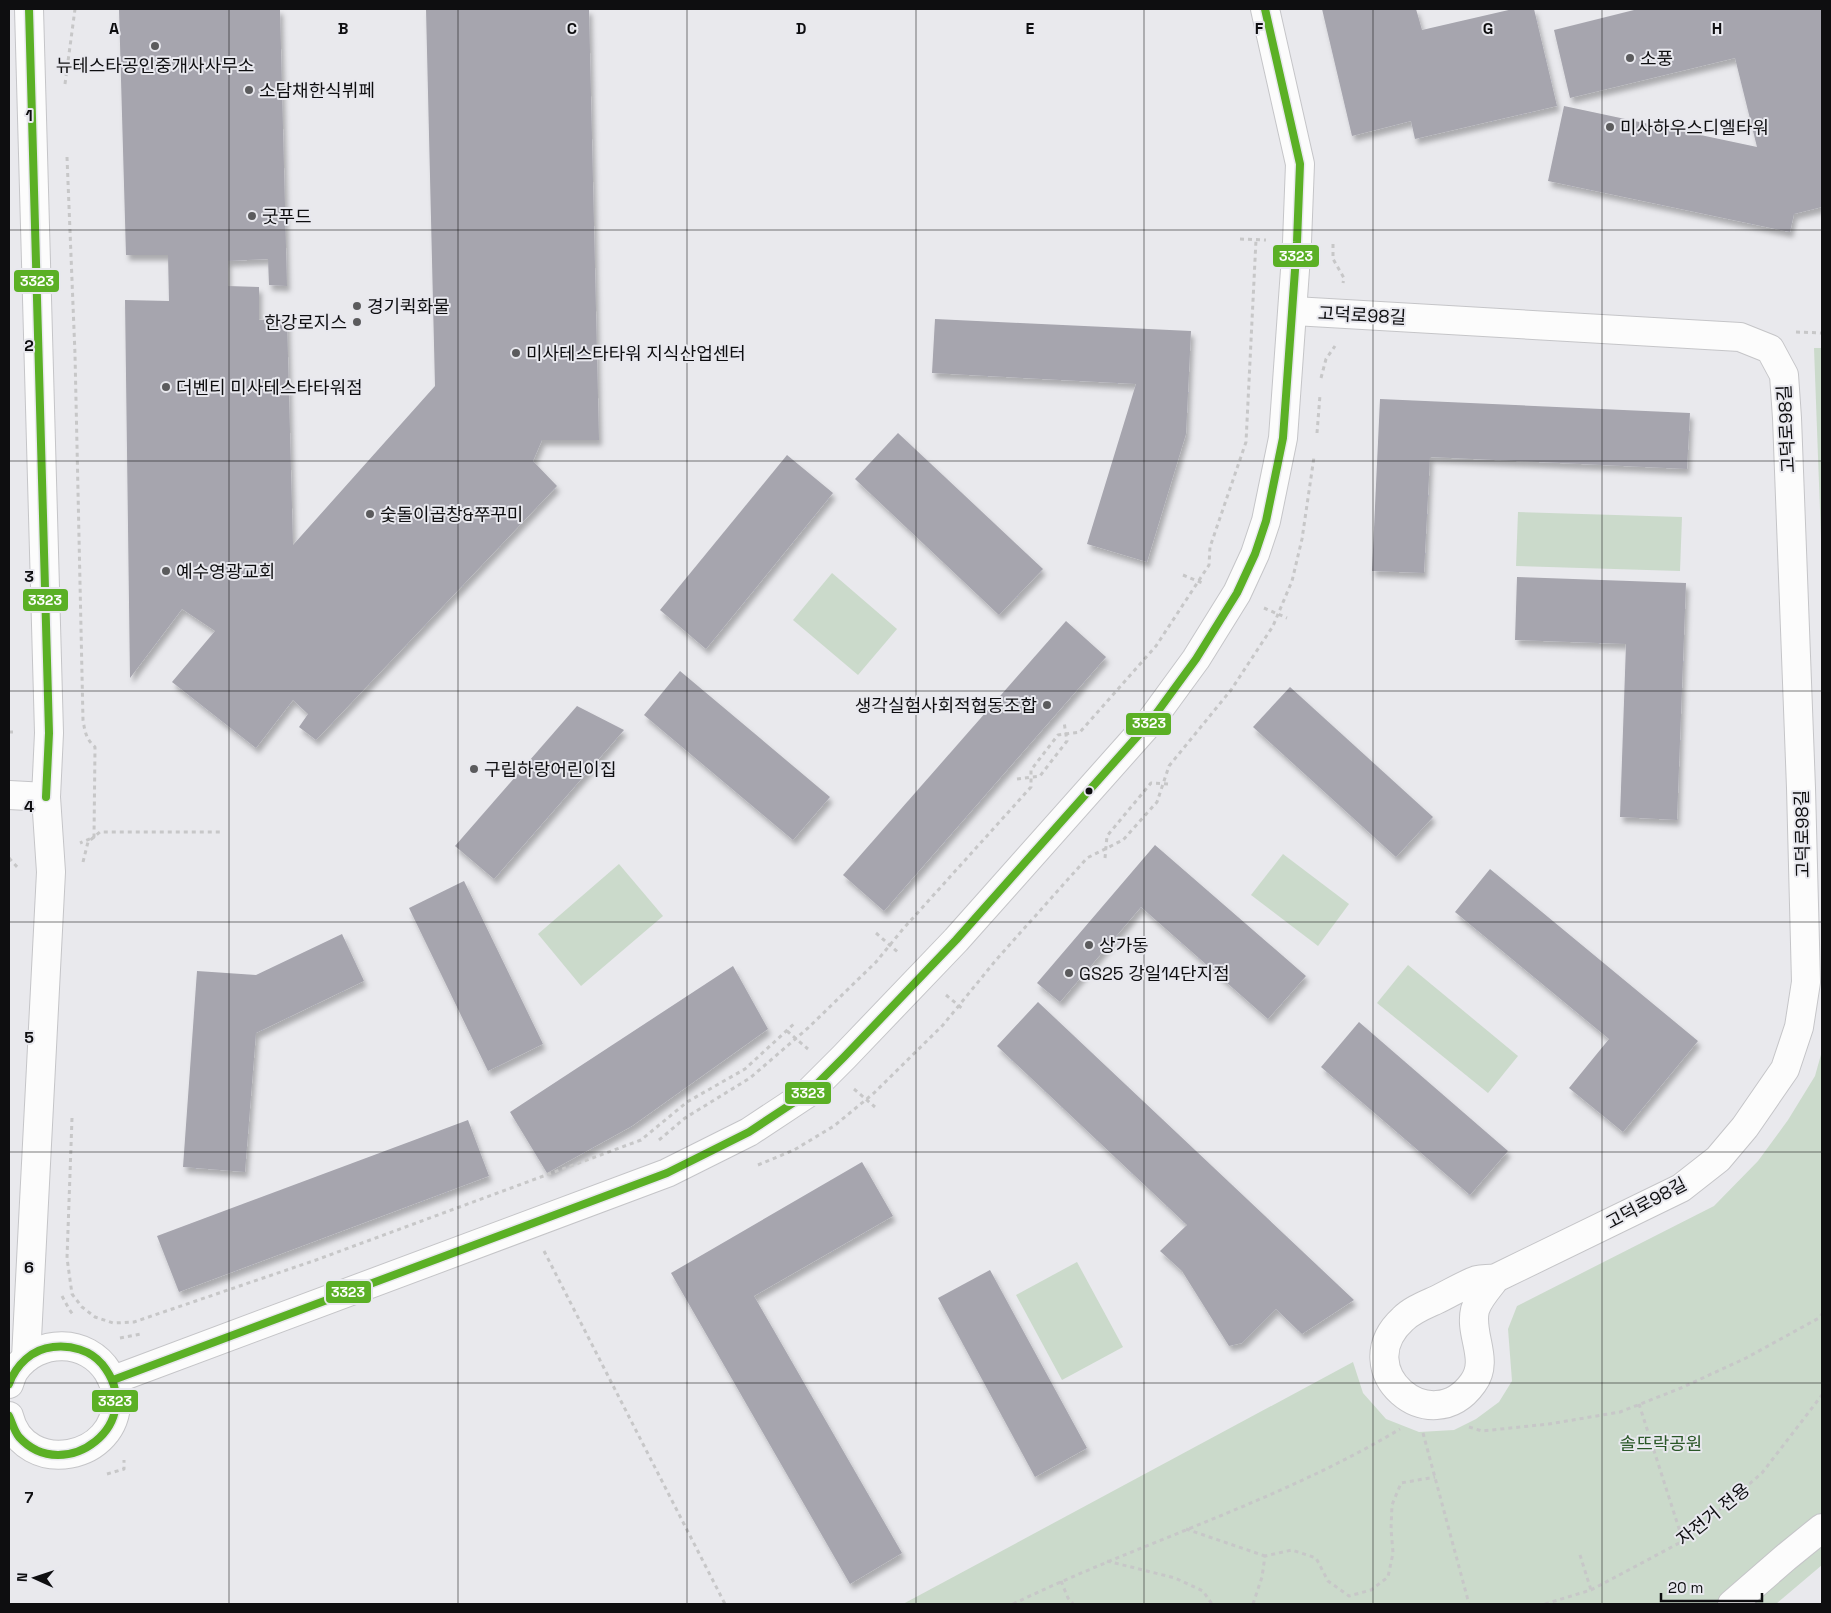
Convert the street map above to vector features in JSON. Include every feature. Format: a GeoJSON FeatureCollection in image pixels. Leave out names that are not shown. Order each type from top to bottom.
{"type":"FeatureCollection","features":[{"type":"Feature","properties":{"kind":"street"},"geometry":{"type":"LineString","coordinates":[[26,1358],[51,872],[46,797],[48,733],[29,9]]}},
{"type":"Feature","properties":{"kind":"street"},"geometry":{"type":"LineString","coordinates":[[1265,9],[1300,164],[1294,311]]}},
{"type":"Feature","properties":{"kind":"street","name":"고덕로98길"},"geometry":{"type":"LineString","coordinates":[[113,1380],[667,1173],[749,1132],[808,1093],[956,940],[1150,722],[1196,659],[1235,596],[1256,554],[1266,521],[1284,438],[1294,311],[1740,337],[1770,349],[1784,375],[1801,788],[1806,982],[1799,1027],[1785,1069],[1755,1113],[1718,1159],[1681,1188],[1496,1278]]}},
{"type":"Feature","properties":{"kind":"street"},"geometry":{"type":"LineString","coordinates":[[9,795],[46,797]]}},
{"type":"Feature","properties":{"kind":"street"},"geometry":{"type":"LineString","coordinates":[[1496,1278],[1475,1308],[1473,1323],[1480,1351],[1480,1367],[1474,1382],[1462,1395],[1448,1403],[1433,1406],[1418,1403],[1404,1396],[1393,1386],[1387,1372],[1384,1357],[1387,1342],[1394,1328],[1404,1317],[1428,1304],[1477,1280],[1496,1278]]}},
{"type":"Feature","properties":{"kind":"street"},"geometry":{"type":"LineString","coordinates":[[9,1384],[14,1371],[26,1358],[41,1349],[58,1345],[76,1347],[92,1354],[104,1366],[113,1380],[116,1397],[111,1422],[97,1443],[82,1451],[66,1456],[49,1455],[32,1448],[11,1429]]}},
{"type":"Feature","properties":{"kind":"street"},"geometry":{"type":"LineString","coordinates":[[1732,1604],[1822,1528]]}},
{"type":"Feature","properties":{"kind":"path"},"geometry":{"type":"LineString","coordinates":[[65,93],[75,9]]}},
{"type":"Feature","properties":{"kind":"path"},"geometry":{"type":"LineString","coordinates":[[67,150],[75,354],[83,720],[85,735],[95,747],[94,837]]}},
{"type":"Feature","properties":{"kind":"path"},"geometry":{"type":"LineString","coordinates":[[652,1146],[685,1118],[750,1078],[795,1039],[876,962],[1031,786],[1031,770],[1058,735],[1080,732],[1156,646],[1209,565],[1210,547],[1246,442],[1256,240]]}},
{"type":"Feature","properties":{"kind":"path"},"geometry":{"type":"LineString","coordinates":[[1333,244],[1334,259],[1344,278]]}},
{"type":"Feature","properties":{"kind":"path"},"geometry":{"type":"LineString","coordinates":[[1795,332],[1822,334]]}},
{"type":"Feature","properties":{"kind":"path"},"geometry":{"type":"LineString","coordinates":[[1017,779],[1040,776],[1068,741],[1064,722]]}},
{"type":"Feature","properties":{"kind":"path"},"geometry":{"type":"LineString","coordinates":[[1105,858],[1107,836],[1151,782],[1170,784]]}},
{"type":"Feature","properties":{"kind":"path"},"geometry":{"type":"LineString","coordinates":[[83,865],[88,842],[100,832],[220,832]]}},
{"type":"Feature","properties":{"kind":"path"},"geometry":{"type":"LineString","coordinates":[[9,858],[20,871]]}},
{"type":"Feature","properties":{"kind":"path"},"geometry":{"type":"LineString","coordinates":[[876,933],[890,945]]}},
{"type":"Feature","properties":{"kind":"path"},"geometry":{"type":"LineString","coordinates":[[875,1107],[866,1099],[943,1025],[959,1006],[964,1010]]}},
{"type":"Feature","properties":{"kind":"path"},"geometry":{"type":"LineString","coordinates":[[73,1110],[67,1258],[72,1294],[82,1307],[95,1318],[113,1323],[134,1322],[316,1260],[641,1140],[687,1102],[745,1069],[796,1022]]}},
{"type":"Feature","properties":{"kind":"path"},"geometry":{"type":"LineString","coordinates":[[787,1031],[795,1039]]}},
{"type":"Feature","properties":{"kind":"path"},"geometry":{"type":"LineString","coordinates":[[548,1258],[725,1604]]}},
{"type":"Feature","properties":{"kind":"path"},"geometry":{"type":"LineString","coordinates":[[1465,1426],[1482,1430],[1549,1424],[1620,1412],[1681,1388],[1746,1358],[1819,1318],[1822,1314]]}},
{"type":"Feature","properties":{"kind":"path","name":"자전거 전용"},"geometry":{"type":"LineString","coordinates":[[1545,1604],[1591,1590],[1683,1541],[1762,1474],[1822,1395]]}},
{"type":"Feature","properties":{"kind":"path"},"geometry":{"type":"LineString","coordinates":[[1639,1404],[1683,1541]]}},
{"type":"Feature","properties":{"kind":"path"},"geometry":{"type":"LineString","coordinates":[[1013,1604],[1107,1561],[1309,1476],[1405,1426]]}},
{"type":"Feature","properties":{"kind":"path"},"geometry":{"type":"LineString","coordinates":[[1421,1426],[1469,1604]]}},
{"type":"Feature","properties":{"kind":"path"},"geometry":{"type":"LineString","coordinates":[[1186,1528],[1265,1556],[1292,1550],[1316,1558],[1328,1581],[1349,1596],[1371,1590],[1388,1577],[1392,1553],[1392,1505],[1401,1483],[1435,1476]]}},
{"type":"Feature","properties":{"kind":"path"},"geometry":{"type":"LineString","coordinates":[[1580,1555],[1591,1590]]}},
{"type":"Feature","properties":{"kind":"path"},"geometry":{"type":"LineString","coordinates":[[1253,1604],[1262,1577],[1265,1556]]}},
{"type":"Feature","properties":{"kind":"path"},"geometry":{"type":"LineString","coordinates":[[1107,1561],[1175,1578],[1203,1591],[1212,1604]]}},
{"type":"Feature","properties":{"kind":"path"},"geometry":{"type":"LineString","coordinates":[[1061,1581],[1068,1598],[1073,1604]]}},
{"type":"Feature","properties":{"kind":"green space"},"geometry":{"type":"Polygon","coordinates":[[[1814,348],[1822,348],[1822,565],[1814,348]]]}},
{"type":"Feature","properties":{"kind":"green space"},"geometry":{"type":"Polygon","coordinates":[[[1518,512],[1682,517],[1680,571],[1516,566],[1518,512]]]}},
{"type":"Feature","properties":{"kind":"green space"},"geometry":{"type":"Polygon","coordinates":[[[832,573],[897,629],[858,675],[793,620],[832,573]]]}},
{"type":"Feature","properties":{"kind":"green space"},"geometry":{"type":"Polygon","coordinates":[[[1283,854],[1349,904],[1318,946],[1251,895],[1283,854]]]}},
{"type":"Feature","properties":{"kind":"green space"},"geometry":{"type":"Polygon","coordinates":[[[619,864],[663,916],[581,986],[538,934],[619,864]]]}},
{"type":"Feature","properties":{"kind":"green space"},"geometry":{"type":"Polygon","coordinates":[[[1408,965],[1518,1056],[1488,1093],[1377,1003],[1408,965]]]}},
{"type":"Feature","properties":{"kind":"green space","name":"솔뜨락공원"},"geometry":{"type":"Polygon","coordinates":[[[1822,1051],[1822,1565],[1776,1604],[903,1604],[1353,1362],[1363,1393],[1386,1419],[1419,1432],[1454,1430],[1476,1419],[1499,1402],[1512,1381],[1508,1329],[1517,1306],[1714,1206],[1758,1161],[1788,1120],[1815,1076],[1822,1051]]]}},
{"type":"Feature","properties":{"kind":"green space"},"geometry":{"type":"Polygon","coordinates":[[[1077,1262],[1123,1347],[1062,1380],[1016,1295],[1077,1262]]]}},
{"type":"Feature","properties":{"kind":"building","name":"미사테스타타워 지식산업센터"},"geometry":{"type":"Polygon","coordinates":[[[119,9],[280,9],[287,286],[269,285],[268,259],[228,261],[228,286],[259,287],[259,320],[287,319],[293,545],[435,386],[426,9],[589,9],[599,440],[542,440],[533,461],[557,486],[316,740],[299,727],[308,714],[293,700],[256,748],[172,682],[215,631],[182,609],[130,678],[125,300],[169,301],[168,255],[126,255],[119,9]]]}},
{"type":"Feature","properties":{"kind":"building"},"geometry":{"type":"Polygon","coordinates":[[[1322,9],[1416,9],[1422,30],[1513,9],[1534,9],[1557,106],[1415,139],[1411,121],[1352,136],[1322,9]]]}},
{"type":"Feature","properties":{"kind":"building","name":"미사하우스디엘타워"},"geometry":{"type":"Polygon","coordinates":[[[1638,9],[1822,9],[1822,207],[1794,214],[1790,232],[1548,181],[1564,106],[1757,147],[1735,58],[1570,98],[1554,30],[1638,9]]]}},
{"type":"Feature","properties":{"kind":"building"},"geometry":{"type":"Polygon","coordinates":[[[935,319],[1191,331],[1186,434],[1147,562],[1087,544],[1136,384],[932,373],[935,319]]]}},
{"type":"Feature","properties":{"kind":"building"},"geometry":{"type":"Polygon","coordinates":[[[1380,399],[1690,413],[1687,469],[1430,457],[1424,573],[1372,571],[1380,399]]]}},
{"type":"Feature","properties":{"kind":"building"},"geometry":{"type":"Polygon","coordinates":[[[898,433],[1043,569],[999,615],[855,479],[898,433]]]}},
{"type":"Feature","properties":{"kind":"building"},"geometry":{"type":"Polygon","coordinates":[[[787,455],[833,493],[706,649],[660,610],[787,455]]]}},
{"type":"Feature","properties":{"kind":"building"},"geometry":{"type":"Polygon","coordinates":[[[1517,577],[1686,583],[1677,820],[1620,817],[1626,644],[1515,640],[1517,577]]]}},
{"type":"Feature","properties":{"kind":"building"},"geometry":{"type":"Polygon","coordinates":[[[1066,621],[1106,657],[884,911],[843,875],[1066,621]]]}},
{"type":"Feature","properties":{"kind":"building"},"geometry":{"type":"Polygon","coordinates":[[[680,671],[830,797],[793,840],[644,715],[680,671]]]}},
{"type":"Feature","properties":{"kind":"building"},"geometry":{"type":"Polygon","coordinates":[[[1290,687],[1433,817],[1396,857],[1253,727],[1290,687]]]}},
{"type":"Feature","properties":{"kind":"building"},"geometry":{"type":"Polygon","coordinates":[[[577,706],[624,730],[494,879],[455,846],[577,706]]]}},
{"type":"Feature","properties":{"kind":"building"},"geometry":{"type":"Polygon","coordinates":[[[1155,845],[1306,976],[1268,1019],[1141,907],[1060,1002],[1037,983],[1155,845]]]}},
{"type":"Feature","properties":{"kind":"building"},"geometry":{"type":"Polygon","coordinates":[[[1490,869],[1698,1041],[1623,1132],[1569,1088],[1609,1039],[1455,912],[1490,869]]]}},
{"type":"Feature","properties":{"kind":"building"},"geometry":{"type":"Polygon","coordinates":[[[464,881],[543,1044],[488,1071],[409,908],[464,881]]]}},
{"type":"Feature","properties":{"kind":"building"},"geometry":{"type":"Polygon","coordinates":[[[342,934],[364,981],[256,1033],[245,1172],[183,1167],[197,971],[256,975],[342,934]]]}},
{"type":"Feature","properties":{"kind":"building"},"geometry":{"type":"Polygon","coordinates":[[[733,966],[768,1029],[632,1126],[547,1173],[510,1112],[733,966]]]}},
{"type":"Feature","properties":{"kind":"building"},"geometry":{"type":"Polygon","coordinates":[[[1038,1002],[1354,1300],[1302,1334],[1276,1309],[1242,1343],[1229,1346],[1182,1271],[1160,1251],[1187,1225],[997,1046],[1038,1002]]]}},
{"type":"Feature","properties":{"kind":"building"},"geometry":{"type":"Polygon","coordinates":[[[1359,1022],[1508,1151],[1470,1195],[1321,1067],[1359,1022]]]}},
{"type":"Feature","properties":{"kind":"building"},"geometry":{"type":"Polygon","coordinates":[[[468,1120],[489,1176],[179,1292],[157,1236],[468,1120]]]}},
{"type":"Feature","properties":{"kind":"building"},"geometry":{"type":"Polygon","coordinates":[[[862,1162],[893,1216],[754,1296],[902,1553],[850,1584],[671,1273],[862,1162]]]}},
{"type":"Feature","properties":{"kind":"building"},"geometry":{"type":"Polygon","coordinates":[[[990,1270],[1087,1448],[1035,1477],[938,1298],[990,1270]]]}},
{"type":"Feature","properties":{"kind":"transit line","name":"3323"},"geometry":{"type":"LineString","coordinates":[[29,9],[49,733],[46,797]]}},
{"type":"Feature","properties":{"kind":"transit line","name":"3323"},"geometry":{"type":"LineString","coordinates":[[113,1380],[667,1173],[749,1132],[808,1093],[844,1057],[956,940],[1150,722],[1196,659],[1237,593],[1255,554],[1266,521],[1283,438],[1297,242],[1300,164],[1265,9]]}},
{"type":"Feature","properties":{"kind":"transit line","name":"3323"},"geometry":{"type":"LineString","coordinates":[[9,1384],[20,1364],[38,1351],[53,1347],[73,1348],[92,1355],[102,1364],[114,1386],[116,1407],[109,1426],[95,1441],[78,1451],[58,1455],[37,1451],[19,1437],[9,1416]]}},
{"type":"Feature","properties":{"kind":"place","name":"뉴테스타공인중개사사무소"},"geometry":{"type":"Point","coordinates":[155,46]}},
{"type":"Feature","properties":{"kind":"place","name":"소풍"},"geometry":{"type":"Point","coordinates":[1630,58]}},
{"type":"Feature","properties":{"kind":"place","name":"소담채한식뷔페"},"geometry":{"type":"Point","coordinates":[249,90]}},
{"type":"Feature","properties":{"kind":"place","name":"미사하우스디엘타워"},"geometry":{"type":"Point","coordinates":[1610,127]}},
{"type":"Feature","properties":{"kind":"place","name":"굿푸드"},"geometry":{"type":"Point","coordinates":[252,216]}},
{"type":"Feature","properties":{"kind":"place","name":"경기퀵화물"},"geometry":{"type":"Point","coordinates":[357,306]}},
{"type":"Feature","properties":{"kind":"place","name":"한강로지스"},"geometry":{"type":"Point","coordinates":[357,322]}},
{"type":"Feature","properties":{"kind":"place","name":"미사테스타타워 지식산업센터"},"geometry":{"type":"Point","coordinates":[516,353]}},
{"type":"Feature","properties":{"kind":"place","name":"더벤티 미사테스타타워점"},"geometry":{"type":"Point","coordinates":[166,387]}},
{"type":"Feature","properties":{"kind":"place","name":"숯돌이곱창&쭈꾸미"},"geometry":{"type":"Point","coordinates":[370,514]}},
{"type":"Feature","properties":{"kind":"place","name":"예수영광교회"},"geometry":{"type":"Point","coordinates":[166,571]}},
{"type":"Feature","properties":{"kind":"place","name":"생각실험사회적협동조합"},"geometry":{"type":"Point","coordinates":[1047,705]}},
{"type":"Feature","properties":{"kind":"place","name":"구립하랑어린이집"},"geometry":{"type":"Point","coordinates":[474,769]}},
{"type":"Feature","properties":{"kind":"place","name":"상가동"},"geometry":{"type":"Point","coordinates":[1089,945]}},
{"type":"Feature","properties":{"kind":"place","name":"GS25 강일14단지점"},"geometry":{"type":"Point","coordinates":[1069,973]}}]}
